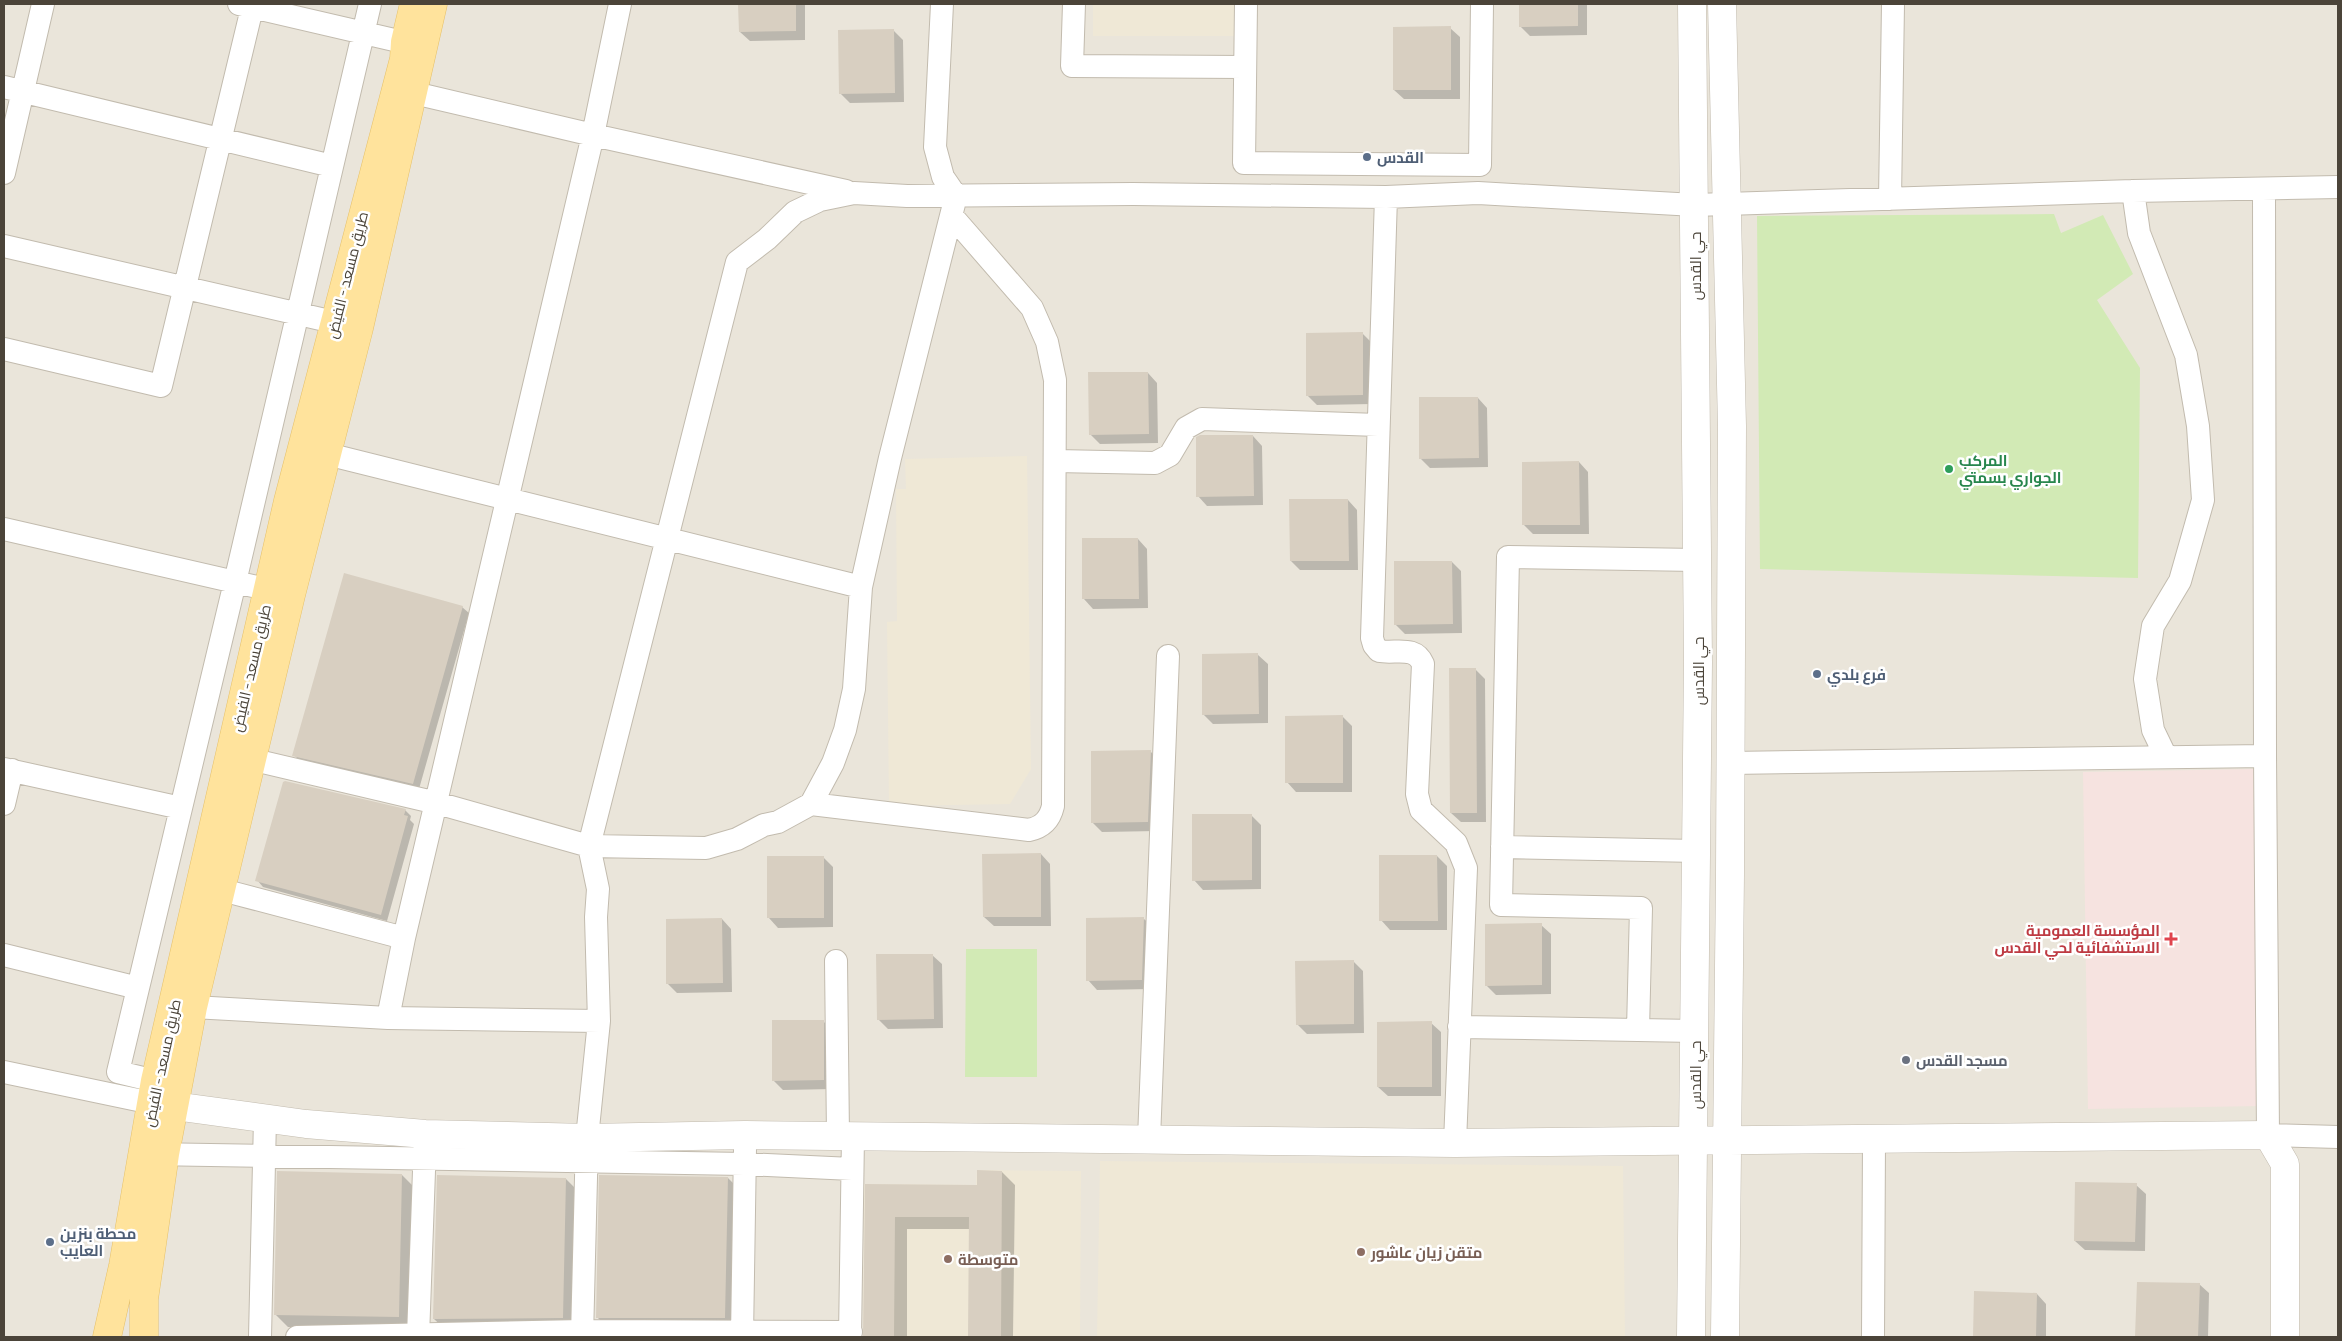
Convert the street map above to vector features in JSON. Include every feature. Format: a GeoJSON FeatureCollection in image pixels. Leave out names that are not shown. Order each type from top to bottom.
{"type":"FeatureCollection","features":[{"type":"Feature","properties":{"kind":"main road","name":"طريق مسعد - الفيض"},"geometry":{"type":"LineString","coordinates":[[280,592],[290,492],[347,325],[414,93],[414,4]]}},
{"type":"Feature","properties":{"kind":"main road","name":"طريق مسعد - الفيض"},"geometry":{"type":"LineString","coordinates":[[144,1337],[144,1299],[160,1097],[280,592],[327,454],[347,325],[404,58],[414,44],[433,4]]}},
{"type":"Feature","properties":{"kind":"main road","name":"طريق مسعد - الفيض"},"geometry":{"type":"LineString","coordinates":[[160,1097],[193,1007],[222,890],[242,757]]}},
{"type":"Feature","properties":{"kind":"main road","name":"طريق مسعد - الفيض"},"geometry":{"type":"LineString","coordinates":[[108,1337],[123,1266],[154,1154]]}},
{"type":"Feature","properties":{"kind":"street"},"geometry":{"type":"LineString","coordinates":[[4,173],[13,90],[43,4]]}},
{"type":"Feature","properties":{"kind":"street"},"geometry":{"type":"LineString","coordinates":[[160,1097],[118,1072],[370,4]]}},
{"type":"Feature","properties":{"kind":"street"},"geometry":{"type":"LineString","coordinates":[[388,1018],[404,938],[593,135],[620,4]]}},
{"type":"Feature","properties":{"kind":"street"},"geometry":{"type":"LineString","coordinates":[[811,804],[1029,830],[1037,828],[1048,818],[1053,806],[1055,380],[1047,342],[1032,308],[954,206],[943,177],[935,147],[942,4]]}},
{"type":"Feature","properties":{"kind":"street"},"geometry":{"type":"LineString","coordinates":[[1074,4],[1072,66],[1245,68]]}},
{"type":"Feature","properties":{"kind":"street"},"geometry":{"type":"LineString","coordinates":[[1246,4],[1244,163],[1480,164]]}},
{"type":"Feature","properties":{"kind":"street"},"geometry":{"type":"LineString","coordinates":[[1478,193],[1482,4]]}},
{"type":"Feature","properties":{"kind":"street","name":"حي القدس"},"geometry":{"type":"LineString","coordinates":[[1692,4],[1697,560],[1697,850],[1692,1337]]}},
{"type":"Feature","properties":{"kind":"street"},"geometry":{"type":"LineString","coordinates":[[1722,4],[1725,204],[1732,426],[1725,1337]]}},
{"type":"Feature","properties":{"kind":"street"},"geometry":{"type":"LineString","coordinates":[[1890,199],[1892,4]]}},
{"type":"Feature","properties":{"kind":"street"},"geometry":{"type":"LineString","coordinates":[[4,349],[161,386],[220,139],[248,5],[414,44]]}},
{"type":"Feature","properties":{"kind":"street"},"geometry":{"type":"LineString","coordinates":[[13,90],[332,166]]}},
{"type":"Feature","properties":{"kind":"street"},"geometry":{"type":"LineString","coordinates":[[414,93],[854,193],[907,196],[954,206],[1133,194],[1386,197],[1478,193],[1694,205],[2133,190],[2338,187]]}},
{"type":"Feature","properties":{"kind":"street"},"geometry":{"type":"LineString","coordinates":[[2264,189],[2268,1135],[2285,1164],[2285,1337]]}},
{"type":"Feature","properties":{"kind":"street"},"geometry":{"type":"LineString","coordinates":[[2133,190],[2139,233],[2186,355],[2198,426],[2203,500],[2180,581],[2153,626],[2145,679],[2153,730],[2166,757]]}},
{"type":"Feature","properties":{"kind":"street"},"geometry":{"type":"LineString","coordinates":[[582,1334],[587,1150],[599,1021],[596,917],[598,889],[588,846],[737,262],[767,239],[795,212],[820,200],[854,193]]}},
{"type":"Feature","properties":{"kind":"street"},"geometry":{"type":"LineString","coordinates":[[1386,197],[1372,638],[1374,645],[1379,651],[1414,653],[1423,664],[1417,794],[1421,810],[1456,843],[1466,868],[1455,1143]]}},
{"type":"Feature","properties":{"kind":"street"},"geometry":{"type":"LineString","coordinates":[[242,757],[437,803],[588,846],[706,848],[737,839],[764,825],[778,822],[811,804],[833,763],[846,730],[854,689],[861,587],[890,458],[954,206]]}},
{"type":"Feature","properties":{"kind":"street"},"geometry":{"type":"LineString","coordinates":[[4,246],[347,325]]}},
{"type":"Feature","properties":{"kind":"street"},"geometry":{"type":"LineString","coordinates":[[1056,461],[1155,463],[1170,454],[1186,428],[1202,419],[1378,425]]}},
{"type":"Feature","properties":{"kind":"street"},"geometry":{"type":"LineString","coordinates":[[327,454],[861,587]]}},
{"type":"Feature","properties":{"kind":"street"},"geometry":{"type":"LineString","coordinates":[[4,529],[280,592]]}},
{"type":"Feature","properties":{"kind":"street"},"geometry":{"type":"LineString","coordinates":[[1638,1030],[1641,908],[1501,905],[1508,558],[1697,560]]}},
{"type":"Feature","properties":{"kind":"street"},"geometry":{"type":"LineString","coordinates":[[1150,1139],[1168,656]]}},
{"type":"Feature","properties":{"kind":"street"},"geometry":{"type":"LineString","coordinates":[[1730,762],[2265,756]]}},
{"type":"Feature","properties":{"kind":"street"},"geometry":{"type":"LineString","coordinates":[[4,804],[8,770],[181,808]]}},
{"type":"Feature","properties":{"kind":"street"},"geometry":{"type":"LineString","coordinates":[[1502,847],[1697,850]]}},
{"type":"Feature","properties":{"kind":"street"},"geometry":{"type":"LineString","coordinates":[[222,890],[404,938]]}},
{"type":"Feature","properties":{"kind":"street"},"geometry":{"type":"LineString","coordinates":[[4,955],[138,988]]}},
{"type":"Feature","properties":{"kind":"street"},"geometry":{"type":"LineString","coordinates":[[297,1337],[582,1334],[850,1335],[852,1169],[845,1136],[836,961]]}},
{"type":"Feature","properties":{"kind":"street"},"geometry":{"type":"LineString","coordinates":[[193,1007],[388,1018],[599,1021]]}},
{"type":"Feature","properties":{"kind":"street"},"geometry":{"type":"LineString","coordinates":[[1459,1027],[1695,1031]]}},
{"type":"Feature","properties":{"kind":"street"},"geometry":{"type":"LineString","coordinates":[[4,1072],[160,1097],[265,1119],[425,1146]]}},
{"type":"Feature","properties":{"kind":"street"},"geometry":{"type":"LineString","coordinates":[[260,1337],[265,1119]]}},
{"type":"Feature","properties":{"kind":"street"},"geometry":{"type":"LineString","coordinates":[[587,1150],[745,1135],[1455,1143],[1726,1142],[2268,1135],[2338,1137]]}},
{"type":"Feature","properties":{"kind":"street"},"geometry":{"type":"LineString","coordinates":[[742,1334],[745,1135]]}},
{"type":"Feature","properties":{"kind":"street"},"geometry":{"type":"LineString","coordinates":[[1873,1337],[1874,1140]]}},
{"type":"Feature","properties":{"kind":"street"},"geometry":{"type":"LineString","coordinates":[[154,1154],[264,1156],[425,1146],[587,1150],[744,1164],[852,1169]]}},
{"type":"Feature","properties":{"kind":"street"},"geometry":{"type":"LineString","coordinates":[[418,1336],[425,1146]]}},
{"type":"Feature","properties":{"kind":"shaded area"},"geometry":{"type":"Polygon","coordinates":[[[4,4],[2338,4],[2338,1337],[4,1337],[4,4]]]}},
{"type":"Feature","properties":{"kind":"shaded area"},"geometry":{"type":"Polygon","coordinates":[[[1093,4],[1238,4],[1237,36],[1093,36],[1093,4]]]}},
{"type":"Feature","properties":{"kind":"shaded area"},"geometry":{"type":"Polygon","coordinates":[[[1027,456],[1031,769],[1010,804],[889,806],[887,622],[897,621],[896,489],[906,489],[905,459],[1027,456]]]}},
{"type":"Feature","properties":{"kind":"shaded area","name":"المؤسسة العمومية الاستشفائية لحي القدس"},"geometry":{"type":"Polygon","coordinates":[[[2255,769],[2259,1106],[2088,1109],[2083,772],[2255,769]]]}},
{"type":"Feature","properties":{"kind":"shaded area","name":"متقن زيان عاشور"},"geometry":{"type":"Polygon","coordinates":[[[1100,1161],[1623,1166],[1625,1337],[1097,1337],[1100,1161]]]}},
{"type":"Feature","properties":{"kind":"shaded area"},"geometry":{"type":"Polygon","coordinates":[[[977,1170],[1081,1171],[1080,1337],[863,1337],[864,1184],[976,1185],[977,1170]]]}},
{"type":"Feature","properties":{"kind":"green space","name":"المركب الجواري بسمتي"},"geometry":{"type":"Polygon","coordinates":[[[2054,214],[2061,233],[2103,215],[2133,274],[2097,300],[2140,368],[2138,578],[1760,569],[1757,216],[2054,214]]]}},
{"type":"Feature","properties":{"kind":"green space"},"geometry":{"type":"Polygon","coordinates":[[[966,949],[1037,949],[1037,1077],[965,1077],[966,949]]]}},
{"type":"Feature","properties":{"kind":"building"},"geometry":{"type":"Polygon","coordinates":[[[738,4],[796,4],[796,31],[739,32],[738,4]]]}},
{"type":"Feature","properties":{"kind":"building"},"geometry":{"type":"Polygon","coordinates":[[[1519,4],[1578,4],[1578,26],[1519,27],[1519,4]]]}},
{"type":"Feature","properties":{"kind":"building"},"geometry":{"type":"Polygon","coordinates":[[[1451,26],[1451,90],[1393,90],[1393,27],[1451,26]]]}},
{"type":"Feature","properties":{"kind":"building"},"geometry":{"type":"Polygon","coordinates":[[[894,29],[895,93],[839,94],[838,30],[894,29]]]}},
{"type":"Feature","properties":{"kind":"building"},"geometry":{"type":"Polygon","coordinates":[[[1363,332],[1363,395],[1306,396],[1306,333],[1363,332]]]}},
{"type":"Feature","properties":{"kind":"building"},"geometry":{"type":"Polygon","coordinates":[[[1088,372],[1148,372],[1149,434],[1089,435],[1088,372]]]}},
{"type":"Feature","properties":{"kind":"building"},"geometry":{"type":"Polygon","coordinates":[[[1419,397],[1478,397],[1479,458],[1419,459],[1419,397]]]}},
{"type":"Feature","properties":{"kind":"building"},"geometry":{"type":"Polygon","coordinates":[[[1200,435],[1253,435],[1254,496],[1196,497],[1196,437],[1200,435]]]}},
{"type":"Feature","properties":{"kind":"building"},"geometry":{"type":"Polygon","coordinates":[[[1579,461],[1580,525],[1522,525],[1522,462],[1579,461]]]}},
{"type":"Feature","properties":{"kind":"building"},"geometry":{"type":"Polygon","coordinates":[[[1289,499],[1348,499],[1349,561],[1290,561],[1289,499]]]}},
{"type":"Feature","properties":{"kind":"building"},"geometry":{"type":"Polygon","coordinates":[[[1082,538],[1138,538],[1139,599],[1082,599],[1082,538]]]}},
{"type":"Feature","properties":{"kind":"building"},"geometry":{"type":"Polygon","coordinates":[[[1394,561],[1452,561],[1453,624],[1394,625],[1394,561]]]}},
{"type":"Feature","properties":{"kind":"building"},"geometry":{"type":"Polygon","coordinates":[[[344,573],[463,606],[413,784],[292,756],[344,573]]]}},
{"type":"Feature","properties":{"kind":"building"},"geometry":{"type":"Polygon","coordinates":[[[1258,653],[1259,714],[1202,715],[1202,654],[1258,653]]]}},
{"type":"Feature","properties":{"kind":"building"},"geometry":{"type":"Polygon","coordinates":[[[1449,668],[1476,668],[1477,813],[1450,813],[1449,668]]]}},
{"type":"Feature","properties":{"kind":"building"},"geometry":{"type":"Polygon","coordinates":[[[1343,715],[1343,783],[1285,783],[1285,716],[1343,715]]]}},
{"type":"Feature","properties":{"kind":"building"},"geometry":{"type":"Polygon","coordinates":[[[1151,750],[1148,822],[1091,823],[1091,751],[1151,750]]]}},
{"type":"Feature","properties":{"kind":"building"},"geometry":{"type":"Polygon","coordinates":[[[283,782],[406,809],[404,815],[408,816],[381,915],[255,881],[283,782]]]}},
{"type":"Feature","properties":{"kind":"building"},"geometry":{"type":"Polygon","coordinates":[[[1192,814],[1252,814],[1252,880],[1192,881],[1192,814]]]}},
{"type":"Feature","properties":{"kind":"building"},"geometry":{"type":"Polygon","coordinates":[[[1041,853],[1041,917],[983,917],[982,854],[1041,853]]]}},
{"type":"Feature","properties":{"kind":"building"},"geometry":{"type":"Polygon","coordinates":[[[1379,855],[1437,855],[1438,921],[1379,921],[1379,855]]]}},
{"type":"Feature","properties":{"kind":"building"},"geometry":{"type":"Polygon","coordinates":[[[767,856],[824,856],[824,918],[767,918],[767,856]]]}},
{"type":"Feature","properties":{"kind":"building"},"geometry":{"type":"Polygon","coordinates":[[[1144,917],[1142,980],[1086,981],[1086,918],[1144,917]]]}},
{"type":"Feature","properties":{"kind":"building"},"geometry":{"type":"Polygon","coordinates":[[[722,918],[723,983],[666,984],[666,919],[722,918]]]}},
{"type":"Feature","properties":{"kind":"building"},"geometry":{"type":"Polygon","coordinates":[[[1542,923],[1542,985],[1485,986],[1485,924],[1542,923]]]}},
{"type":"Feature","properties":{"kind":"building"},"geometry":{"type":"Polygon","coordinates":[[[876,954],[933,954],[934,1019],[877,1020],[876,954]]]}},
{"type":"Feature","properties":{"kind":"building"},"geometry":{"type":"Polygon","coordinates":[[[1354,960],[1354,1024],[1296,1025],[1295,961],[1354,960]]]}},
{"type":"Feature","properties":{"kind":"building"},"geometry":{"type":"Polygon","coordinates":[[[772,1020],[824,1020],[824,1080],[772,1081],[772,1020]]]}},
{"type":"Feature","properties":{"kind":"building"},"geometry":{"type":"Polygon","coordinates":[[[1432,1021],[1432,1087],[1377,1087],[1377,1022],[1432,1021]]]}},
{"type":"Feature","properties":{"kind":"building"},"geometry":{"type":"Polygon","coordinates":[[[977,1170],[1002,1171],[1001,1337],[968,1337],[969,1217],[895,1217],[894,1337],[863,1337],[865,1184],[977,1185],[977,1170]]]}},
{"type":"Feature","properties":{"kind":"building"},"geometry":{"type":"Polygon","coordinates":[[[277,1171],[402,1174],[399,1317],[274,1315],[277,1171]]]}},
{"type":"Feature","properties":{"kind":"building"},"geometry":{"type":"Polygon","coordinates":[[[437,1175],[566,1178],[563,1318],[433,1319],[437,1175]]]}},
{"type":"Feature","properties":{"kind":"building"},"geometry":{"type":"Polygon","coordinates":[[[599,1175],[728,1177],[725,1318],[596,1318],[599,1175]]]}},
{"type":"Feature","properties":{"kind":"building"},"geometry":{"type":"Polygon","coordinates":[[[2075,1182],[2137,1183],[2135,1242],[2074,1241],[2075,1182]]]}},
{"type":"Feature","properties":{"kind":"building"},"geometry":{"type":"Polygon","coordinates":[[[2137,1282],[2200,1283],[2198,1337],[2135,1337],[2137,1282]]]}},
{"type":"Feature","properties":{"kind":"building"},"geometry":{"type":"Polygon","coordinates":[[[1974,1291],[2037,1293],[2036,1337],[1973,1337],[1974,1291]]]}},
{"type":"Feature","properties":{"kind":"place","name":"القدس"},"geometry":{"type":"Point","coordinates":[1367,157]}},
{"type":"Feature","properties":{"kind":"place","name":"المركب الجواري بسمتي"},"geometry":{"type":"Point","coordinates":[1949,469]}},
{"type":"Feature","properties":{"kind":"place","name":"فرع بلدي"},"geometry":{"type":"Point","coordinates":[1817,674]}},
{"type":"Feature","properties":{"kind":"place","name":"المؤسسة العمومية الاستشفائية لحي القدس"},"geometry":{"type":"Point","coordinates":[2171,939]}},
{"type":"Feature","properties":{"kind":"place","name":"مسجد القدس"},"geometry":{"type":"Point","coordinates":[1906,1060]}},
{"type":"Feature","properties":{"kind":"place","name":"محطة بنزين العايب"},"geometry":{"type":"Point","coordinates":[50,1242]}},
{"type":"Feature","properties":{"kind":"place","name":"متقن زيان عاشور"},"geometry":{"type":"Point","coordinates":[1361,1252]}},
{"type":"Feature","properties":{"kind":"place","name":"متوسطة"},"geometry":{"type":"Point","coordinates":[948,1259]}}]}
